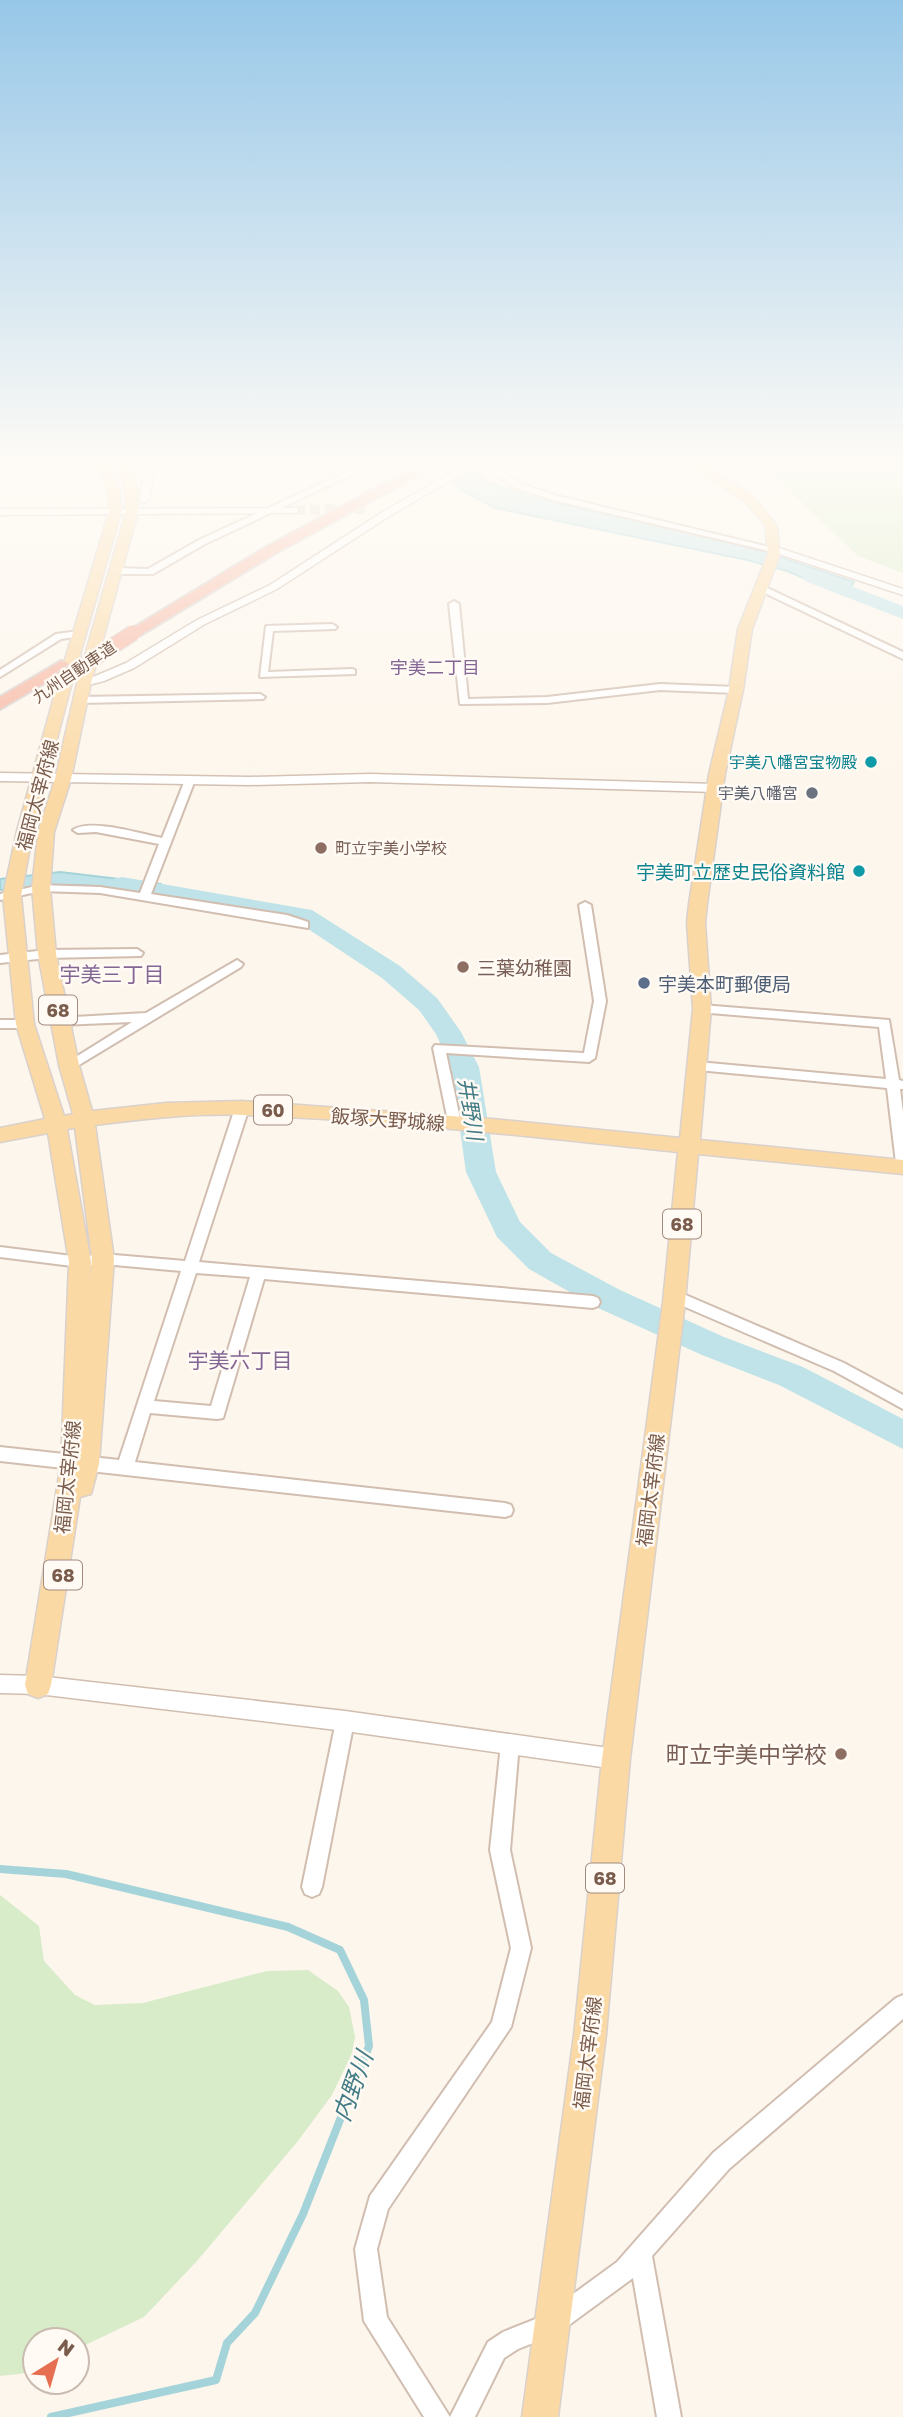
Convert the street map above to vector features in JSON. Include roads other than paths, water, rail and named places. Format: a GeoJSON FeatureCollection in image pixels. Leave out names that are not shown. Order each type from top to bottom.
{"type":"FeatureCollection","features":[{"type":"Feature","properties":{"kind":"highway","name":"九州自動車道"},"geometry":{"type":"LineString","coordinates":[[0,721],[59,674],[130,628],[232,572]]}},
{"type":"Feature","properties":{"kind":"highway","name":"九州自動車道"},"geometry":{"type":"LineString","coordinates":[[0,704],[59,674]]}},
{"type":"Feature","properties":{"kind":"main road","name":"福岡太宰府線"},"geometry":{"type":"LineString","coordinates":[[80,1463],[80,1262],[56,1123],[25,1024],[9,959],[6,896],[97,572]]}},
{"type":"Feature","properties":{"kind":"main road","name":"福岡太宰府線"},"geometry":{"type":"LineString","coordinates":[[38,1685],[80,1463],[103,1259],[84,1119],[69,1065],[47,954],[41,888],[46,832],[63,779],[83,683],[116,572]]}},
{"type":"Feature","properties":{"kind":"main road","name":"福岡太宰府線"},"geometry":{"type":"LineString","coordinates":[[540,2417],[590,2035],[616,1759],[674,1299],[690,1146],[702,1009],[696,923],[715,788],[736,690],[745,629],[765,572]]}},
{"type":"Feature","properties":{"kind":"main road","name":"飯塚大野城線"},"geometry":{"type":"LineString","coordinates":[[0,1135],[84,1119],[166,1110],[242,1108],[492,1126],[903,1165]]}},
{"type":"Feature","properties":{"kind":"street"},"geometry":{"type":"LineString","coordinates":[[83,683],[107,678],[200,622],[299,572]]}},
{"type":"Feature","properties":{"kind":"street"},"geometry":{"type":"LineString","coordinates":[[829,572],[903,592]]}},
{"type":"Feature","properties":{"kind":"street"},"geometry":{"type":"LineString","coordinates":[[759,587],[903,656]]}},
{"type":"Feature","properties":{"kind":"street"},"geometry":{"type":"LineString","coordinates":[[454,604],[463,702],[547,700],[660,687],[736,690]]}},
{"type":"Feature","properties":{"kind":"street"},"geometry":{"type":"LineString","coordinates":[[332,627],[269,628],[263,675],[352,672]]}},
{"type":"Feature","properties":{"kind":"street"},"geometry":{"type":"LineString","coordinates":[[0,674],[59,636],[79,634]]}},
{"type":"Feature","properties":{"kind":"street"},"geometry":{"type":"LineString","coordinates":[[80,700],[260,697]]}},
{"type":"Feature","properties":{"kind":"street"},"geometry":{"type":"LineString","coordinates":[[0,777],[190,780],[370,778],[715,788]]}},
{"type":"Feature","properties":{"kind":"street"},"geometry":{"type":"LineString","coordinates":[[145,896],[190,780]]}},
{"type":"Feature","properties":{"kind":"street"},"geometry":{"type":"LineString","coordinates":[[78,830],[96,829],[165,842]]}},
{"type":"Feature","properties":{"kind":"street"},"geometry":{"type":"LineString","coordinates":[[6,896],[41,888],[100,890],[288,919],[304,925]]}},
{"type":"Feature","properties":{"kind":"street"},"geometry":{"type":"LineString","coordinates":[[458,1124],[439,1048],[589,1058],[600,1001],[585,905]]}},
{"type":"Feature","properties":{"kind":"street"},"geometry":{"type":"LineString","coordinates":[[9,959],[47,954],[137,953]]}},
{"type":"Feature","properties":{"kind":"street"},"geometry":{"type":"LineString","coordinates":[[69,1065],[237,964]]}},
{"type":"Feature","properties":{"kind":"street"},"geometry":{"type":"LineString","coordinates":[[702,1009],[885,1023],[899,1085],[903,1165]]}},
{"type":"Feature","properties":{"kind":"street"},"geometry":{"type":"LineString","coordinates":[[60,1021],[152,1017]]}},
{"type":"Feature","properties":{"kind":"street"},"geometry":{"type":"LineString","coordinates":[[0,1024],[25,1024]]}},
{"type":"Feature","properties":{"kind":"street"},"geometry":{"type":"LineString","coordinates":[[698,1066],[899,1085]]}},
{"type":"Feature","properties":{"kind":"street"},"geometry":{"type":"LineString","coordinates":[[125,1467],[242,1108]]}},
{"type":"Feature","properties":{"kind":"street"},"geometry":{"type":"LineString","coordinates":[[0,1252],[80,1262],[103,1259],[593,1302]]}},
{"type":"Feature","properties":{"kind":"street"},"geometry":{"type":"LineString","coordinates":[[144,1406],[218,1413],[259,1272]]}},
{"type":"Feature","properties":{"kind":"street"},"geometry":{"type":"LineString","coordinates":[[674,1299],[839,1367],[903,1403]]}},
{"type":"Feature","properties":{"kind":"street"},"geometry":{"type":"LineString","coordinates":[[0,1454],[505,1510]]}},
{"type":"Feature","properties":{"kind":"street"},"geometry":{"type":"LineString","coordinates":[[0,1684],[38,1685],[345,1721],[616,1759]]}},
{"type":"Feature","properties":{"kind":"street"},"geometry":{"type":"LineString","coordinates":[[312,1887],[345,1721]]}},
{"type":"Feature","properties":{"kind":"street"},"geometry":{"type":"LineString","coordinates":[[438,2417],[376,2321],[366,2249],[378,2204],[501,2027],[521,1948],[500,1850],[510,1744]]}},
{"type":"Feature","properties":{"kind":"street"},"geometry":{"type":"LineString","coordinates":[[462,2417],[496,2350],[511,2340],[550,2325],[625,2270],[720,2161],[903,2005]]}},
{"type":"Feature","properties":{"kind":"street"},"geometry":{"type":"LineString","coordinates":[[640,2253],[669,2417]]}},
{"type":"Feature","properties":{"kind":"water"},"geometry":{"type":"Polygon","coordinates":[[[789,572],[824,572],[854,582],[846,596],[789,572]]]}},
{"type":"Feature","properties":{"kind":"water"},"geometry":{"type":"Polygon","coordinates":[[[60,872],[161,884],[162,896],[84,885],[0,890],[0,879],[60,872]]]}},
{"type":"Feature","properties":{"kind":"waterway"},"geometry":{"type":"LineString","coordinates":[[812,577],[903,613]]}},
{"type":"Feature","properties":{"kind":"waterway","name":"井野川"},"geometry":{"type":"LineString","coordinates":[[122,884],[303,915],[391,972],[428,1004],[448,1032],[465,1067],[481,1172],[508,1229],[540,1261],[609,1299],[713,1346],[791,1376],[903,1435]]}},
{"type":"Feature","properties":{"kind":"waterway","name":"内野川"},"geometry":{"type":"LineString","coordinates":[[0,1869],[66,1874],[288,1927],[340,1950],[364,2000],[369,2046],[303,2214],[255,2313],[227,2343],[216,2380],[51,2417]]}},
{"type":"Feature","properties":{"kind":"place","name":"宇美八幡宮宝物殿"},"geometry":{"type":"Point","coordinates":[871,762]}},
{"type":"Feature","properties":{"kind":"place","name":"宇美八幡宮"},"geometry":{"type":"Point","coordinates":[812,793]}},
{"type":"Feature","properties":{"kind":"place","name":"町立宇美小学校"},"geometry":{"type":"Point","coordinates":[321,848]}},
{"type":"Feature","properties":{"kind":"place","name":"宇美町立歴史民俗資料館"},"geometry":{"type":"Point","coordinates":[859,871]}},
{"type":"Feature","properties":{"kind":"place","name":"三葉幼稚園"},"geometry":{"type":"Point","coordinates":[463,967]}},
{"type":"Feature","properties":{"kind":"place","name":"宇美本町郵便局"},"geometry":{"type":"Point","coordinates":[644,983]}},
{"type":"Feature","properties":{"kind":"place","name":"町立宇美中学校"},"geometry":{"type":"Point","coordinates":[841,1754]}},
{"type":"Feature","properties":{"kind":"district","name":"宇美二丁目"},"geometry":{"type":"Point","coordinates":[435,667]}},
{"type":"Feature","properties":{"kind":"district","name":"宇美三丁目"},"geometry":{"type":"Point","coordinates":[112,974]}},
{"type":"Feature","properties":{"kind":"district","name":"宇美六丁目"},"geometry":{"type":"Point","coordinates":[240,1360]}}]}
